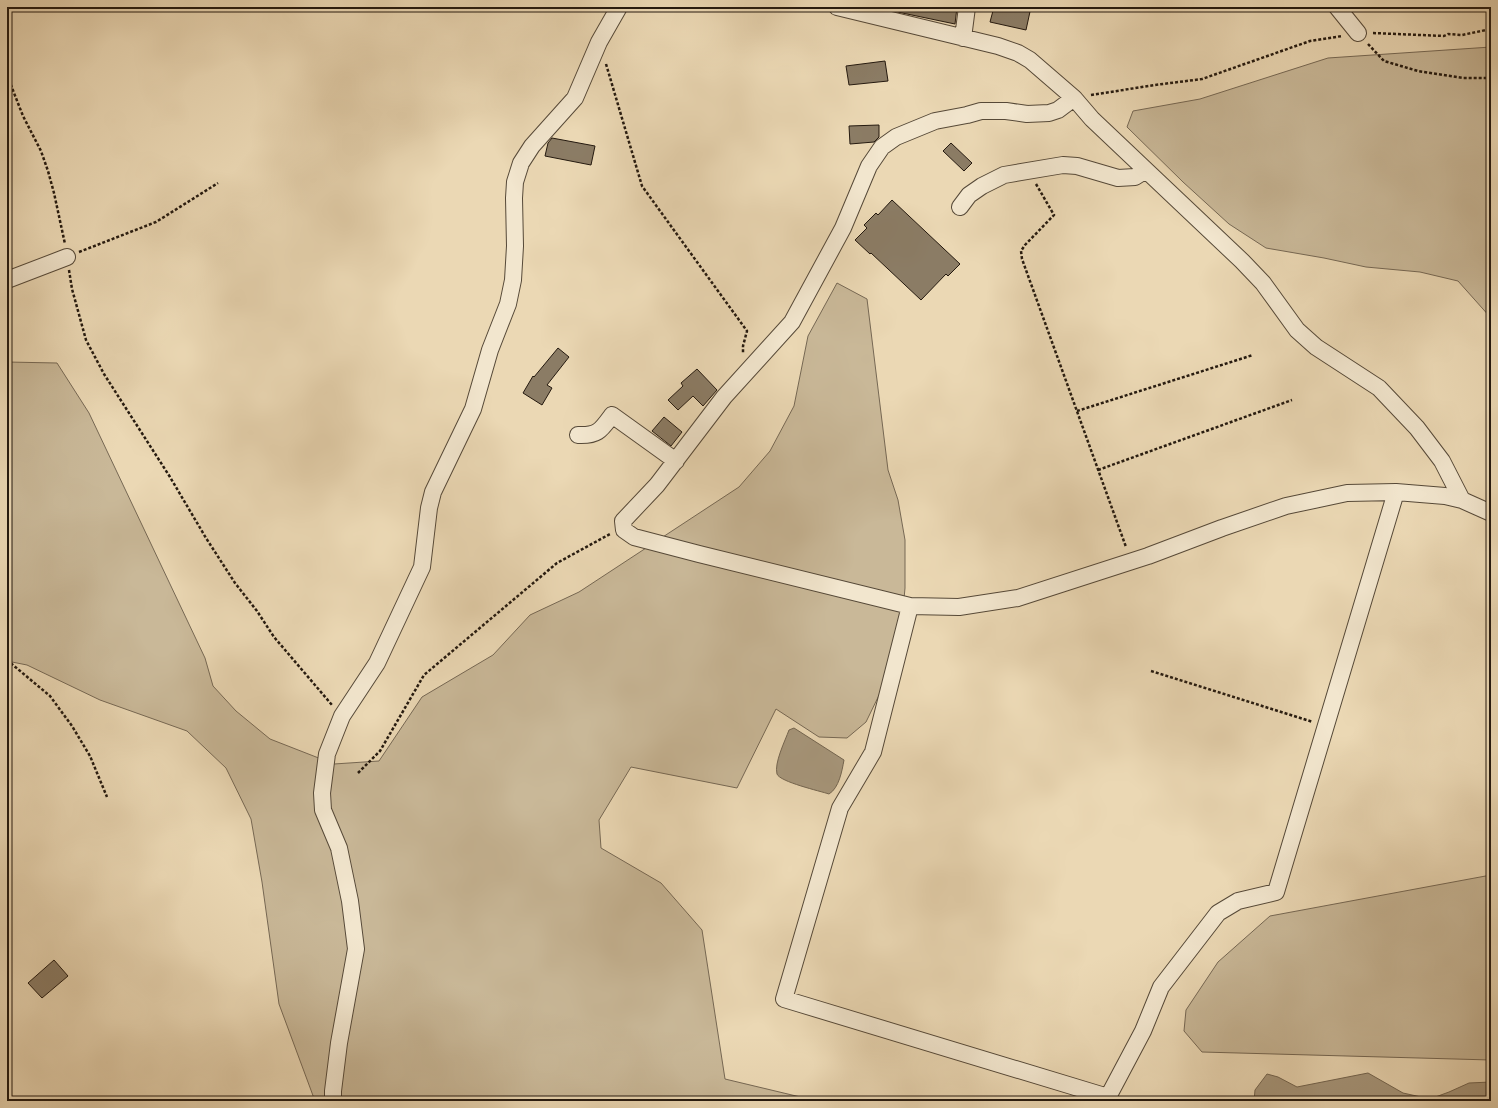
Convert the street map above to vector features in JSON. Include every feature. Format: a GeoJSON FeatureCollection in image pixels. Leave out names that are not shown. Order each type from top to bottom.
{"type":"FeatureCollection","features":[{"type":"Feature","properties":{"kind":"street"},"geometry":{"type":"LineString","coordinates":[[333,1101],[339,1043],[356,949],[350,901],[339,848],[323,810],[327,754],[342,716],[377,663],[422,567],[429,508],[433,492],[473,409],[490,350],[508,304],[513,280],[515,246],[515,182],[521,163],[532,146],[575,98],[599,42],[619,7]]}},
{"type":"Feature","properties":{"kind":"street"},"geometry":{"type":"LineString","coordinates":[[837,7],[998,46],[1018,53],[1030,60],[1074,98],[1092,119],[1242,261],[1263,283],[1296,330],[1316,346],[1379,388],[1417,428],[1442,461],[1462,500]]}},
{"type":"Feature","properties":{"kind":"street"},"geometry":{"type":"LineString","coordinates":[[963,38],[967,7]]}},
{"type":"Feature","properties":{"kind":"street"},"geometry":{"type":"LineString","coordinates":[[1337,7],[1358,33]]}},
{"type":"Feature","properties":{"kind":"street"},"geometry":{"type":"LineString","coordinates":[[1074,98],[1058,110],[1049,113],[1027,114],[1006,111],[981,111],[935,121],[896,137],[882,147],[869,166],[843,228],[792,322],[724,397],[657,485],[623,521],[623,526],[627,532],[634,536],[699,554],[910,606],[959,607],[1018,598],[1131,561],[1286,506],[1347,493],[1396,492],[1445,496],[1462,500],[1491,513]]}},
{"type":"Feature","properties":{"kind":"street"},"geometry":{"type":"LineString","coordinates":[[960,207],[969,195],[982,186],[1004,175],[1029,172],[1063,165],[1077,166],[1103,174],[1125,178],[1135,177],[1146,170]]}},
{"type":"Feature","properties":{"kind":"street"},"geometry":{"type":"LineString","coordinates":[[7,280],[67,257]]}},
{"type":"Feature","properties":{"kind":"street"},"geometry":{"type":"LineString","coordinates":[[578,435],[587,436],[599,432],[612,415],[676,461]]}},
{"type":"Feature","properties":{"kind":"street"},"geometry":{"type":"LineString","coordinates":[[910,606],[873,752],[840,808],[784,999],[1108,1097],[1143,1031],[1161,987],[1218,913],[1238,901],[1276,892],[1396,492]]}},
{"type":"Feature","properties":{"kind":"path"},"geometry":{"type":"LineString","coordinates":[[1074,98],[1155,85],[1202,80],[1310,41],[1358,33],[1444,36],[1448,34],[1462,35],[1491,29]]}},
{"type":"Feature","properties":{"kind":"path"},"geometry":{"type":"LineString","coordinates":[[1358,33],[1384,61],[1418,71],[1463,78],[1491,78]]}},
{"type":"Feature","properties":{"kind":"path"},"geometry":{"type":"LineString","coordinates":[[599,42],[642,186],[747,331],[743,346],[743,355],[752,366]]}},
{"type":"Feature","properties":{"kind":"path"},"geometry":{"type":"LineString","coordinates":[[7,75],[23,116],[48,171],[54,193],[72,289],[86,340],[108,380],[235,583],[274,637],[342,716]]}},
{"type":"Feature","properties":{"kind":"path"},"geometry":{"type":"LineString","coordinates":[[1029,172],[1054,215],[1025,245],[1021,251],[1022,259],[1131,561]]}},
{"type":"Feature","properties":{"kind":"path"},"geometry":{"type":"LineString","coordinates":[[67,257],[156,222],[218,183]]}},
{"type":"Feature","properties":{"kind":"path"},"geometry":{"type":"LineString","coordinates":[[1077,412],[1253,355]]}},
{"type":"Feature","properties":{"kind":"path"},"geometry":{"type":"LineString","coordinates":[[1098,470],[1292,400]]}},
{"type":"Feature","properties":{"kind":"path"},"geometry":{"type":"LineString","coordinates":[[358,773],[380,751],[424,674],[557,563],[623,526]]}},
{"type":"Feature","properties":{"kind":"path"},"geometry":{"type":"LineString","coordinates":[[7,660],[50,696],[72,726],[90,756],[107,797]]}},
{"type":"Feature","properties":{"kind":"path"},"geometry":{"type":"LineString","coordinates":[[1151,671],[1326,726]]}},
{"type":"Feature","properties":{"kind":"shaded area"},"geometry":{"type":"Polygon","coordinates":[[[1491,47],[1491,318],[1458,281],[1420,272],[1366,267],[1266,248],[1229,224],[1183,182],[1127,127],[1133,111],[1200,99],[1328,58],[1491,47]]]}},
{"type":"Feature","properties":{"kind":"shaded area"},"geometry":{"type":"Polygon","coordinates":[[[837,283],[867,299],[888,470],[898,500],[905,540],[905,588],[899,654],[866,722],[847,738],[819,737],[776,709],[737,788],[631,767],[599,820],[601,848],[661,883],[702,930],[725,1079],[817,1101],[315,1101],[279,1004],[262,882],[251,819],[226,768],[187,731],[100,700],[27,665],[7,661],[7,362],[57,363],[89,413],[205,658],[213,686],[236,711],[270,739],[334,764],[379,761],[422,697],[493,655],[530,615],[579,592],[739,487],[770,451],[794,406],[808,336],[837,283]]]}},
{"type":"Feature","properties":{"kind":"shaded area"},"geometry":{"type":"Polygon","coordinates":[[[794,728],[844,760],[838,784],[829,794],[792,783],[777,774],[776,769],[780,752],[789,730],[794,728]]]}},
{"type":"Feature","properties":{"kind":"shaded area"},"geometry":{"type":"Polygon","coordinates":[[[1491,875],[1491,1060],[1202,1052],[1184,1031],[1186,1010],[1218,962],[1270,916],[1491,875]]]}},
{"type":"Feature","properties":{"kind":"shaded area"},"geometry":{"type":"Polygon","coordinates":[[[1368,1073],[1403,1093],[1430,1099],[1469,1083],[1491,1082],[1491,1101],[1254,1101],[1255,1090],[1267,1074],[1278,1077],[1297,1087],[1368,1073]]]}},
{"type":"Feature","properties":{"kind":"building"},"geometry":{"type":"Polygon","coordinates":[[[889,7],[957,7],[955,24],[888,10],[889,7]]]}},
{"type":"Feature","properties":{"kind":"building"},"geometry":{"type":"Polygon","coordinates":[[[994,7],[1031,7],[1026,30],[990,22],[994,7]]]}},
{"type":"Feature","properties":{"kind":"building"},"geometry":{"type":"Polygon","coordinates":[[[885,61],[888,81],[849,85],[846,66],[885,61]]]}},
{"type":"Feature","properties":{"kind":"building"},"geometry":{"type":"Polygon","coordinates":[[[879,125],[879,137],[874,142],[850,144],[849,126],[879,125]]]}},
{"type":"Feature","properties":{"kind":"building"},"geometry":{"type":"Polygon","coordinates":[[[552,138],[595,146],[591,165],[545,156],[548,143],[552,138]]]}},
{"type":"Feature","properties":{"kind":"building"},"geometry":{"type":"Polygon","coordinates":[[[951,143],[972,163],[964,171],[943,151],[951,143]]]}},
{"type":"Feature","properties":{"kind":"building"},"geometry":{"type":"Polygon","coordinates":[[[892,200],[960,264],[948,276],[946,274],[921,300],[855,240],[867,228],[864,225],[876,213],[878,215],[892,200]]]}},
{"type":"Feature","properties":{"kind":"building"},"geometry":{"type":"Polygon","coordinates":[[[558,348],[569,357],[547,385],[552,388],[542,405],[523,393],[533,376],[534,377],[558,348]]]}},
{"type":"Feature","properties":{"kind":"building"},"geometry":{"type":"Polygon","coordinates":[[[697,369],[717,390],[703,406],[693,396],[678,410],[668,400],[683,386],[681,383],[697,369]]]}},
{"type":"Feature","properties":{"kind":"building"},"geometry":{"type":"Polygon","coordinates":[[[664,417],[682,432],[671,446],[652,431],[664,417]]]}},
{"type":"Feature","properties":{"kind":"building"},"geometry":{"type":"Polygon","coordinates":[[[54,960],[68,976],[42,998],[28,983],[54,960]]]}}]}
